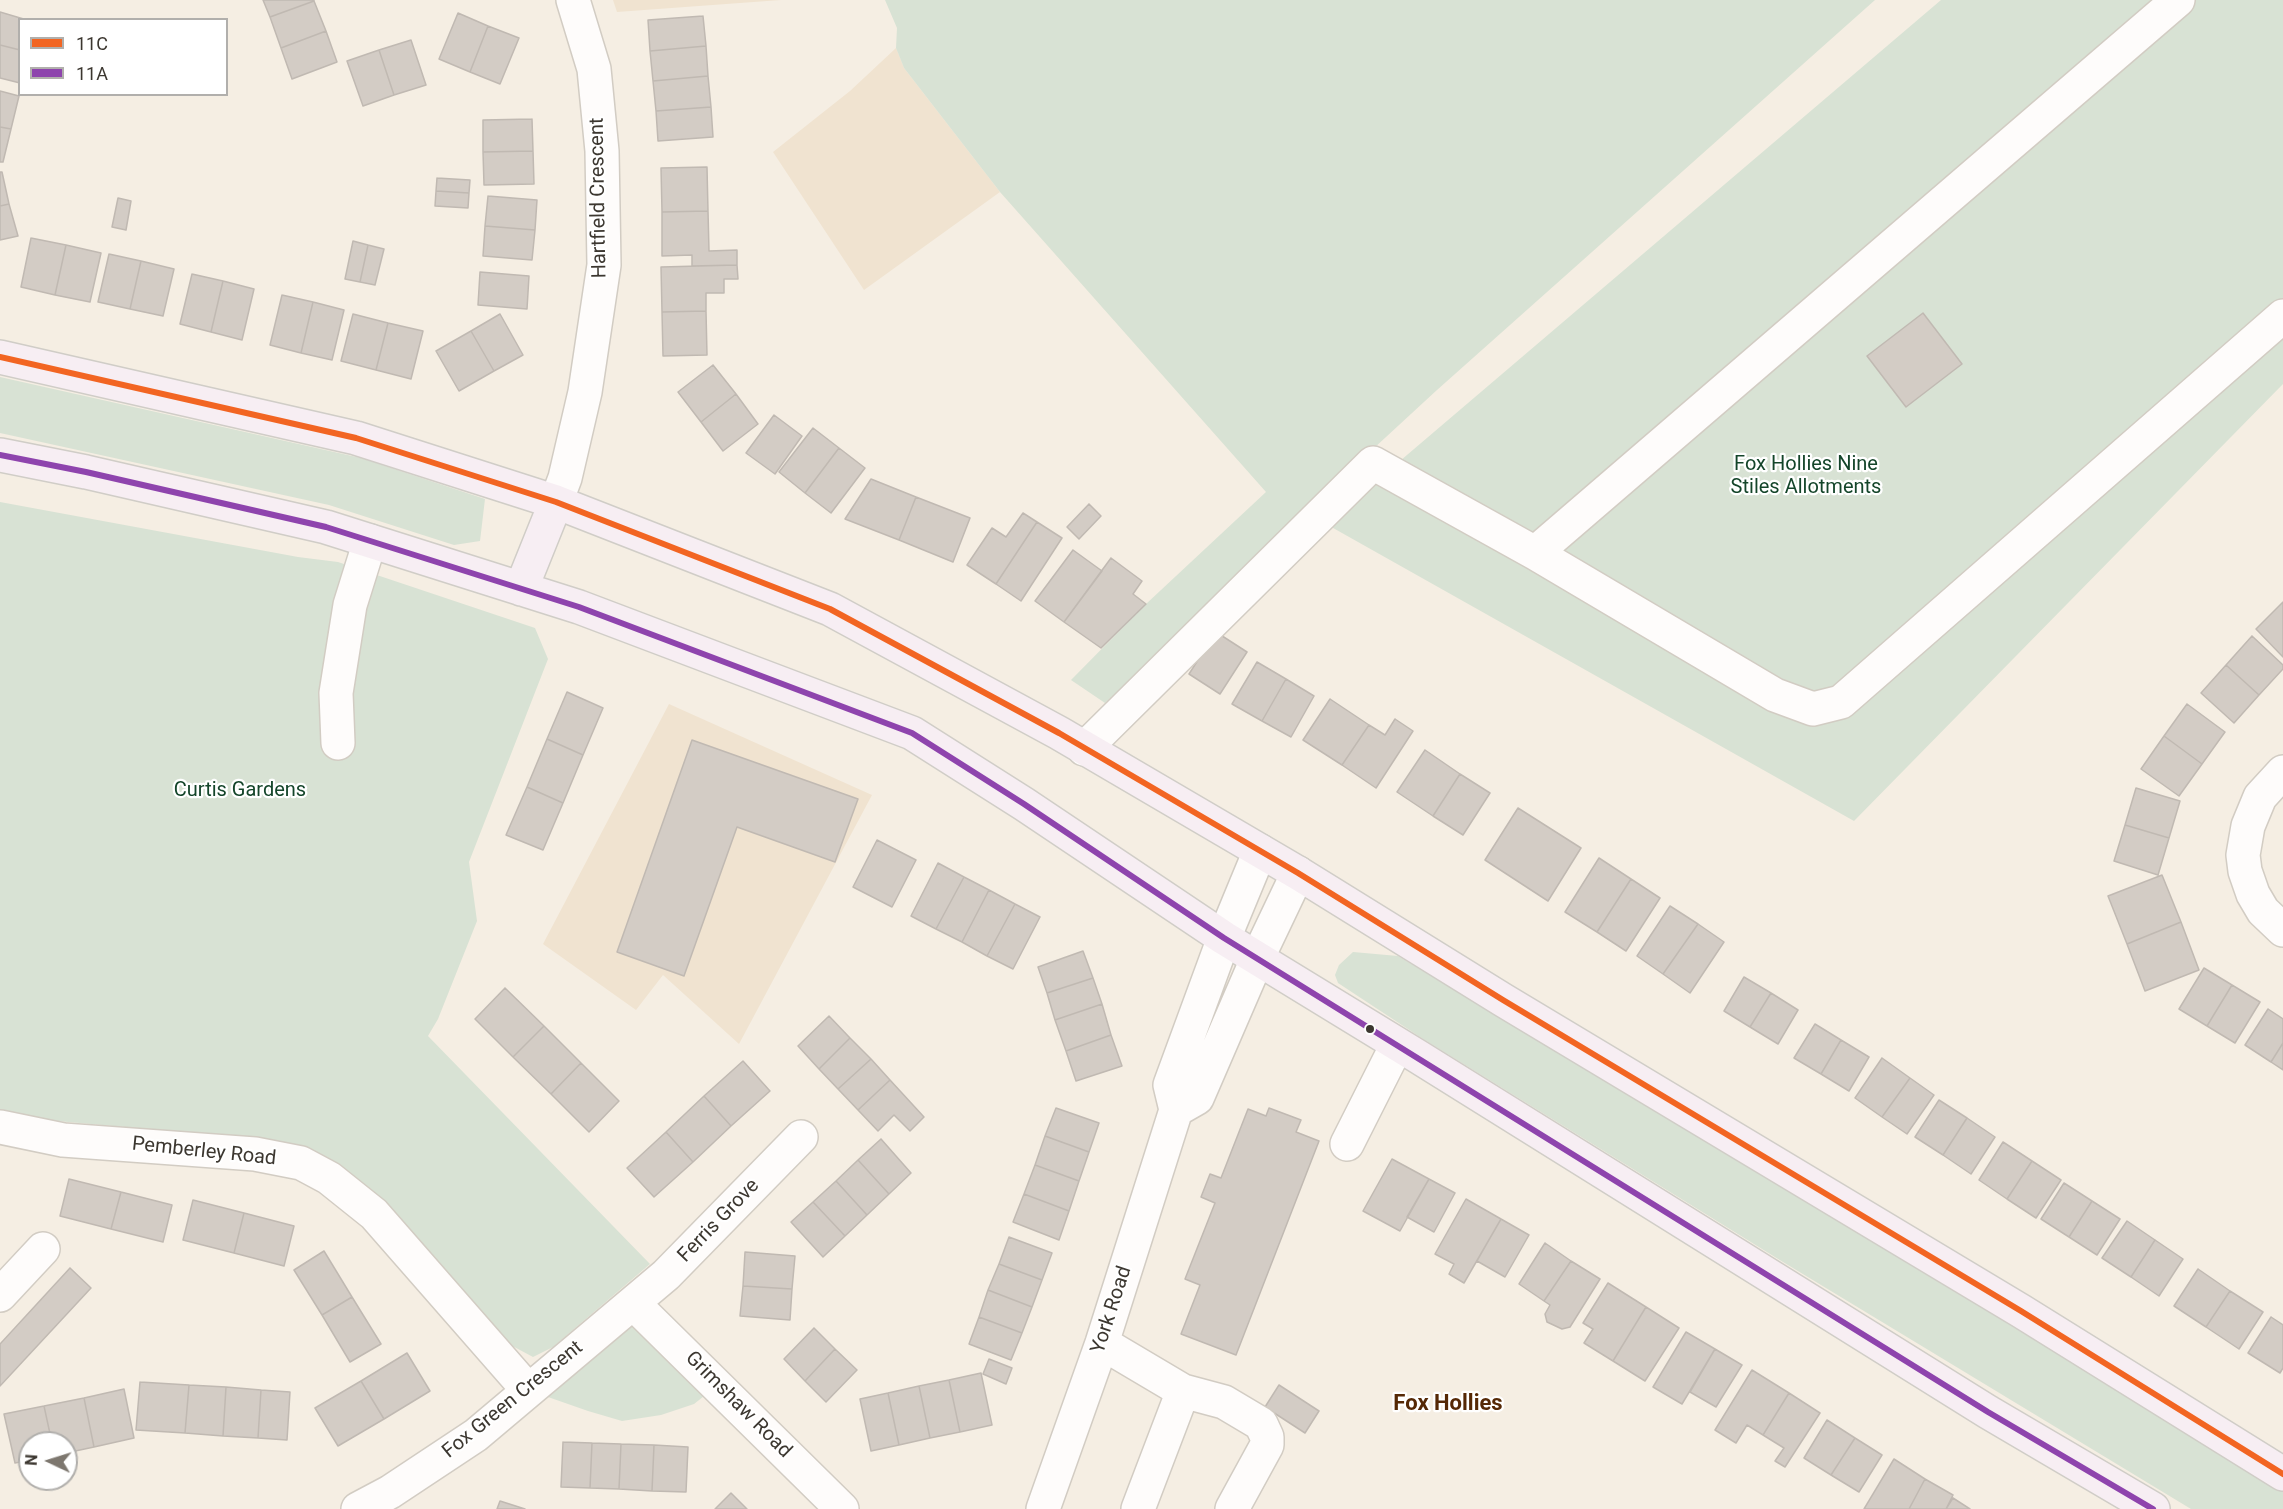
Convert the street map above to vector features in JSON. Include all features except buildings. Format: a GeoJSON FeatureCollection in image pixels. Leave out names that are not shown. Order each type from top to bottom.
{"type":"FeatureCollection","features":[{"type":"Feature","properties":{"kind":"main road"},"geometry":{"type":"LineString","coordinates":[[0,357],[356,438],[556,502],[831,609],[1084,749],[1298,873],[1503,1000],[2021,1311],[2283,1474]]}},
{"type":"Feature","properties":{"kind":"main road"},"geometry":{"type":"LineString","coordinates":[[0,455],[315,524],[610,618],[912,733],[1024,804],[1224,938],[1988,1412],[2153,1509]]}},
{"type":"Feature","properties":{"kind":"main road"},"geometry":{"type":"LineString","coordinates":[[521,589],[556,502]]}},
{"type":"Feature","properties":{"kind":"street","name":"Hartfield Crescent"},"geometry":{"type":"LineString","coordinates":[[556,502],[565,478],[585,392],[604,265],[602,151],[594,69],[573,0]]}},
{"type":"Feature","properties":{"kind":"street"},"geometry":{"type":"LineString","coordinates":[[1535,553],[2178,0]]}},
{"type":"Feature","properties":{"kind":"street"},"geometry":{"type":"LineString","coordinates":[[1084,749],[1373,463],[1535,553],[1775,695],[1813,709],[1841,702],[2283,316]]}},
{"type":"Feature","properties":{"kind":"street"},"geometry":{"type":"LineString","coordinates":[[338,743],[336,693],[350,605],[370,541]]}},
{"type":"Feature","properties":{"kind":"street"},"geometry":{"type":"LineString","coordinates":[[2283,772],[2260,797],[2248,826],[2243,855],[2245,871],[2253,894],[2263,911],[2283,930]]}},
{"type":"Feature","properties":{"kind":"street","name":"York Road"},"geometry":{"type":"LineString","coordinates":[[1043,1509],[1102,1343],[1176,1110],[1170,1085],[1224,938],[1260,851]]}},
{"type":"Feature","properties":{"kind":"street"},"geometry":{"type":"LineString","coordinates":[[1176,1110],[1197,1098],[1257,957],[1298,873]]}},
{"type":"Feature","properties":{"kind":"street"},"geometry":{"type":"LineString","coordinates":[[1347,1144],[1397,1045]]}},
{"type":"Feature","properties":{"kind":"street","name":"Pemberley Road"},"geometry":{"type":"LineString","coordinates":[[0,1127],[63,1140],[255,1154],[301,1163],[329,1178],[374,1214],[528,1390]]}},
{"type":"Feature","properties":{"kind":"street","name":"Ferris Grove"},"geometry":{"type":"LineString","coordinates":[[633,1303],[666,1275],[801,1137]]}},
{"type":"Feature","properties":{"kind":"street"},"geometry":{"type":"LineString","coordinates":[[0,1295],[43,1249]]}},
{"type":"Feature","properties":{"kind":"street","name":"Fox Green Crescent"},"geometry":{"type":"LineString","coordinates":[[358,1509],[394,1501],[476,1436],[633,1303]]}},
{"type":"Feature","properties":{"kind":"street","name":"Grimshaw Road"},"geometry":{"type":"LineString","coordinates":[[633,1303],[842,1509]]}},
{"type":"Feature","properties":{"kind":"street"},"geometry":{"type":"LineString","coordinates":[[1102,1343],[1183,1391],[1224,1402],[1261,1424],[1267,1437],[1267,1445],[1232,1509]]}},
{"type":"Feature","properties":{"kind":"street"},"geometry":{"type":"LineString","coordinates":[[1138,1509],[1183,1391]]}},
{"type":"Feature","properties":{"kind":"shaded area"},"geometry":{"type":"Polygon","coordinates":[[[613,0],[781,0],[617,12],[613,0]]]}},
{"type":"Feature","properties":{"kind":"shaded area"},"geometry":{"type":"Polygon","coordinates":[[[896,48],[904,68],[1000,192],[864,290],[773,152],[850,91],[896,48]]]}},
{"type":"Feature","properties":{"kind":"shaded area"},"geometry":{"type":"Polygon","coordinates":[[[669,704],[872,795],[739,1044],[663,975],[636,1010],[543,944],[669,704]]]}},
{"type":"Feature","properties":{"kind":"green space"},"geometry":{"type":"Polygon","coordinates":[[[885,0],[1875,0],[1437,390],[1322,496],[1281,541],[1105,703],[1071,680],[1146,604],[1266,492],[1000,192],[904,68],[896,48],[897,28],[885,0]]]}},
{"type":"Feature","properties":{"kind":"green space","name":"Fox Hollies Nine Stiles Allotments"},"geometry":{"type":"Polygon","coordinates":[[[1941,0],[2283,0],[2283,384],[1854,821],[1326,524],[1941,0]]]}},
{"type":"Feature","properties":{"kind":"green space"},"geometry":{"type":"Polygon","coordinates":[[[0,377],[361,458],[485,499],[480,541],[454,545],[329,505],[0,433],[0,377]]]}},
{"type":"Feature","properties":{"kind":"green space","name":"Curtis Gardens"},"geometry":{"type":"Polygon","coordinates":[[[0,502],[298,557],[338,562],[535,628],[548,659],[469,862],[477,921],[438,1019],[428,1036],[650,1264],[553,1347],[533,1357],[505,1342],[261,1139],[0,1116],[0,502]]]}},
{"type":"Feature","properties":{"kind":"green space"},"geometry":{"type":"Polygon","coordinates":[[[1353,952],[1398,956],[2283,1491],[2283,1509],[2191,1509],[1783,1262],[1420,1037],[1338,983],[1335,975],[1339,965],[1353,952]]]}},
{"type":"Feature","properties":{"kind":"green space"},"geometry":{"type":"Polygon","coordinates":[[[633,1303],[718,1385],[694,1404],[661,1415],[622,1421],[528,1390],[633,1303]]]}},
{"type":"Feature","properties":{"kind":"transit line","name":"11C"},"geometry":{"type":"LineString","coordinates":[[0,357],[356,438],[556,502],[830,609],[1059,733],[1298,873],[1503,1000],[2021,1311],[2283,1474]]}},
{"type":"Feature","properties":{"kind":"transit line","name":"11A"},"geometry":{"type":"LineString","coordinates":[[0,455],[86,472],[326,527],[579,607],[912,733],[1024,804],[1224,938],[1988,1412],[2153,1509]]}},
{"type":"Feature","properties":{"kind":"district","name":"Fox Hollies"},"geometry":{"type":"Point","coordinates":[1448,1404]}}]}
